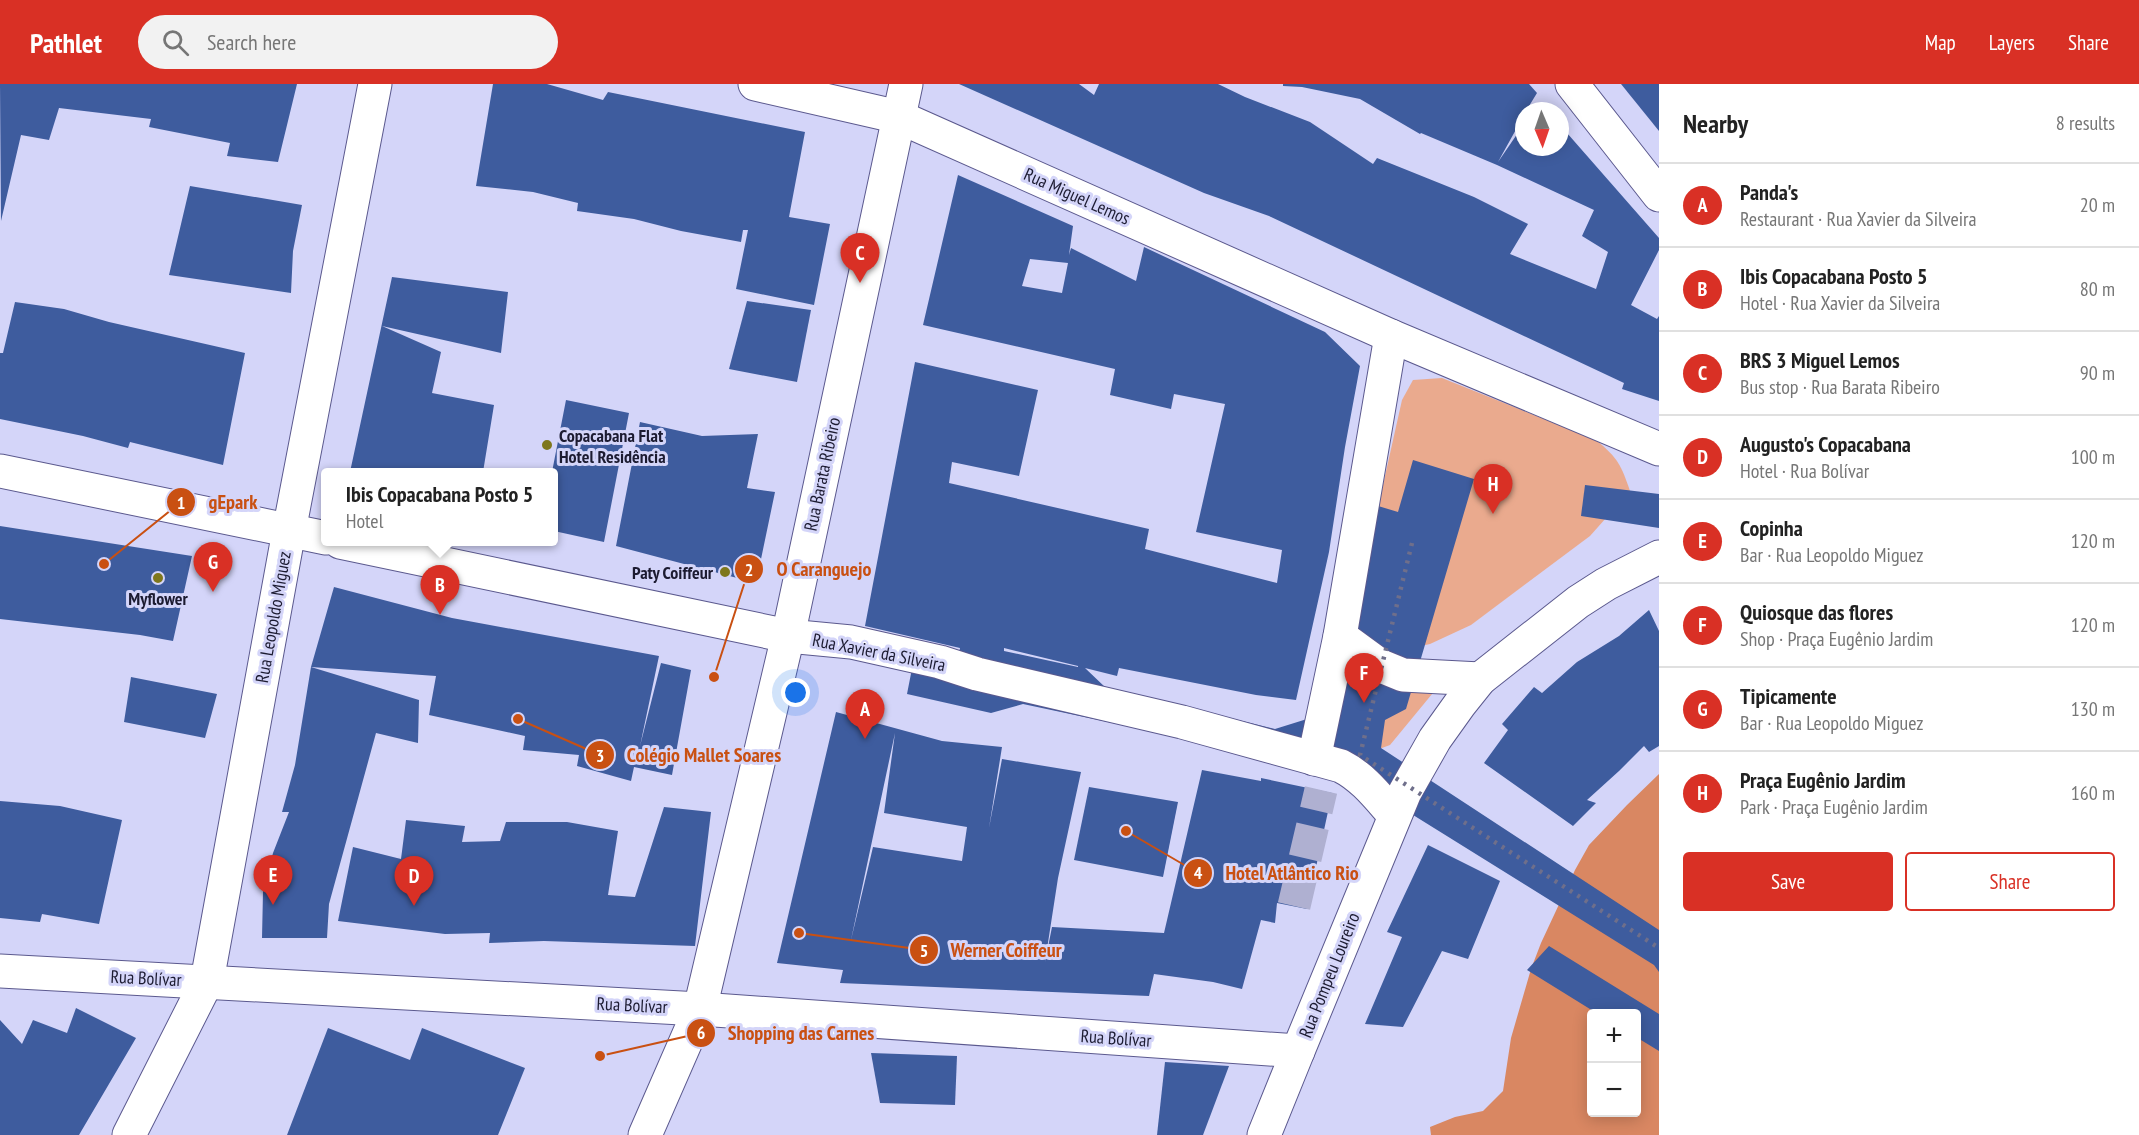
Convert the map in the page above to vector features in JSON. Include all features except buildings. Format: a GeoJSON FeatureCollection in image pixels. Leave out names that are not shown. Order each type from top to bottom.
{"type":"FeatureCollection","features":[{"type":"Feature","properties":{"kind":"main road","name":"Rua Leopoldo Miguez"},"geometry":{"type":"LineString","coordinates":[[129,1135],[207,981],[289,531],[375,84]]}},
{"type":"Feature","properties":{"kind":"main road","name":"Rua Miguel Lemos"},"geometry":{"type":"LineString","coordinates":[[754,84],[899,117],[1390,336],[1658,450]]}},
{"type":"Feature","properties":{"kind":"main road","name":"Rua Barata Ribeiro"},"geometry":{"type":"LineString","coordinates":[[645,1135],[700,1009],[788,636],[906,84]]}},
{"type":"Feature","properties":{"kind":"main road"},"geometry":{"type":"LineString","coordinates":[[1572,84],[1659,195]]}},
{"type":"Feature","properties":{"kind":"main road"},"geometry":{"type":"LineString","coordinates":[[1325,772],[1340,636],[1390,336]]}},
{"type":"Feature","properties":{"kind":"main road"},"geometry":{"type":"LineString","coordinates":[[0,471],[321,537]]}},
{"type":"Feature","properties":{"kind":"main road","name":"Rua Xavier da Silveira"},"geometry":{"type":"LineString","coordinates":[[359,546],[788,636],[851,642],[1182,722],[1325,772],[1352,772],[1394,815]]}},
{"type":"Feature","properties":{"kind":"main road","name":"Rua Pompeu Loureiro"},"geometry":{"type":"LineString","coordinates":[[1264,1135],[1394,815],[1435,739],[1480,679],[1578,602],[1606,584],[1659,557]]}},
{"type":"Feature","properties":{"kind":"main road"},"geometry":{"type":"LineString","coordinates":[[1340,636],[1381,666],[1403,675],[1480,679]]}},
{"type":"Feature","properties":{"kind":"main road","name":"Rua Bolívar"},"geometry":{"type":"LineString","coordinates":[[0,972],[207,981],[700,1009],[1298,1051]]}},
{"type":"Feature","properties":{"kind":"shaded area"},"geometry":{"type":"Polygon","coordinates":[[[1442,378],[1596,440],[1618,462],[1630,491],[1590,536],[1471,625],[1430,644],[1416,647],[1355,610],[1402,400],[1413,380],[1442,378]]]}},
{"type":"Feature","properties":{"kind":"shaded area"},"geometry":{"type":"Polygon","coordinates":[[[1349,668],[1437,688],[1390,745],[1371,752],[1349,668]]]}},
{"type":"Feature","properties":{"kind":"shaded area"},"geometry":{"type":"Polygon","coordinates":[[[1659,774],[1659,1135],[1431,1135],[1430,1127],[1455,1117],[1483,1111],[1503,1091],[1511,1038],[1531,969],[1575,870],[1589,845],[1659,774]]]}},
{"type":"Feature","properties":{"kind":"tunnel"},"geometry":{"type":"LineString","coordinates":[[1294,906],[1321,790]]}},
{"type":"Feature","properties":{"kind":"railway"},"geometry":{"type":"LineString","coordinates":[[1412,543],[1360,755],[1659,948]]}},
{"type":"Feature","properties":{"kind":"place","name":"BRS 3 Miguel Lemos"},"geometry":{"type":"Point","coordinates":[860,283]}},
{"type":"Feature","properties":{"kind":"place","name":"Copacabana Flat Hotel Residência"},"geometry":{"type":"Point","coordinates":[547,445]}},
{"type":"Feature","properties":{"kind":"place","name":"Praça Eugênio Jardim"},"geometry":{"type":"Point","coordinates":[1493,514]}},
{"type":"Feature","properties":{"kind":"place","name":"gEpark"},"geometry":{"type":"Point","coordinates":[104,564]}},
{"type":"Feature","properties":{"kind":"place","name":"Paty Coiffeur"},"geometry":{"type":"Point","coordinates":[725,572]}},
{"type":"Feature","properties":{"kind":"place","name":"Myflower"},"geometry":{"type":"Point","coordinates":[158,578]}},
{"type":"Feature","properties":{"kind":"place","name":"Tipicamente"},"geometry":{"type":"Point","coordinates":[213,592]}},
{"type":"Feature","properties":{"kind":"place","name":"Ibis Copacabana Posto 5"},"geometry":{"type":"Point","coordinates":[440,615]}},
{"type":"Feature","properties":{"kind":"place","name":"O Caranguejo"},"geometry":{"type":"Point","coordinates":[714,677]}},
{"type":"Feature","properties":{"kind":"place","name":"Quiosque das flores"},"geometry":{"type":"Point","coordinates":[1364,703]}},
{"type":"Feature","properties":{"kind":"place","name":"Colégio Mallet Soares"},"geometry":{"type":"Point","coordinates":[518,719]}},
{"type":"Feature","properties":{"kind":"place","name":"Panda's"},"geometry":{"type":"Point","coordinates":[865,739]}},
{"type":"Feature","properties":{"kind":"place","name":"Hotel Atlântico Rio"},"geometry":{"type":"Point","coordinates":[1126,831]}},
{"type":"Feature","properties":{"kind":"place","name":"Copinha"},"geometry":{"type":"Point","coordinates":[273,905]}},
{"type":"Feature","properties":{"kind":"place","name":"Augusto's Copacabana"},"geometry":{"type":"Point","coordinates":[414,906]}},
{"type":"Feature","properties":{"kind":"place","name":"Werner Coiffeur"},"geometry":{"type":"Point","coordinates":[799,933]}},
{"type":"Feature","properties":{"kind":"place","name":"Shopping das Carnes"},"geometry":{"type":"Point","coordinates":[600,1056]}}]}
